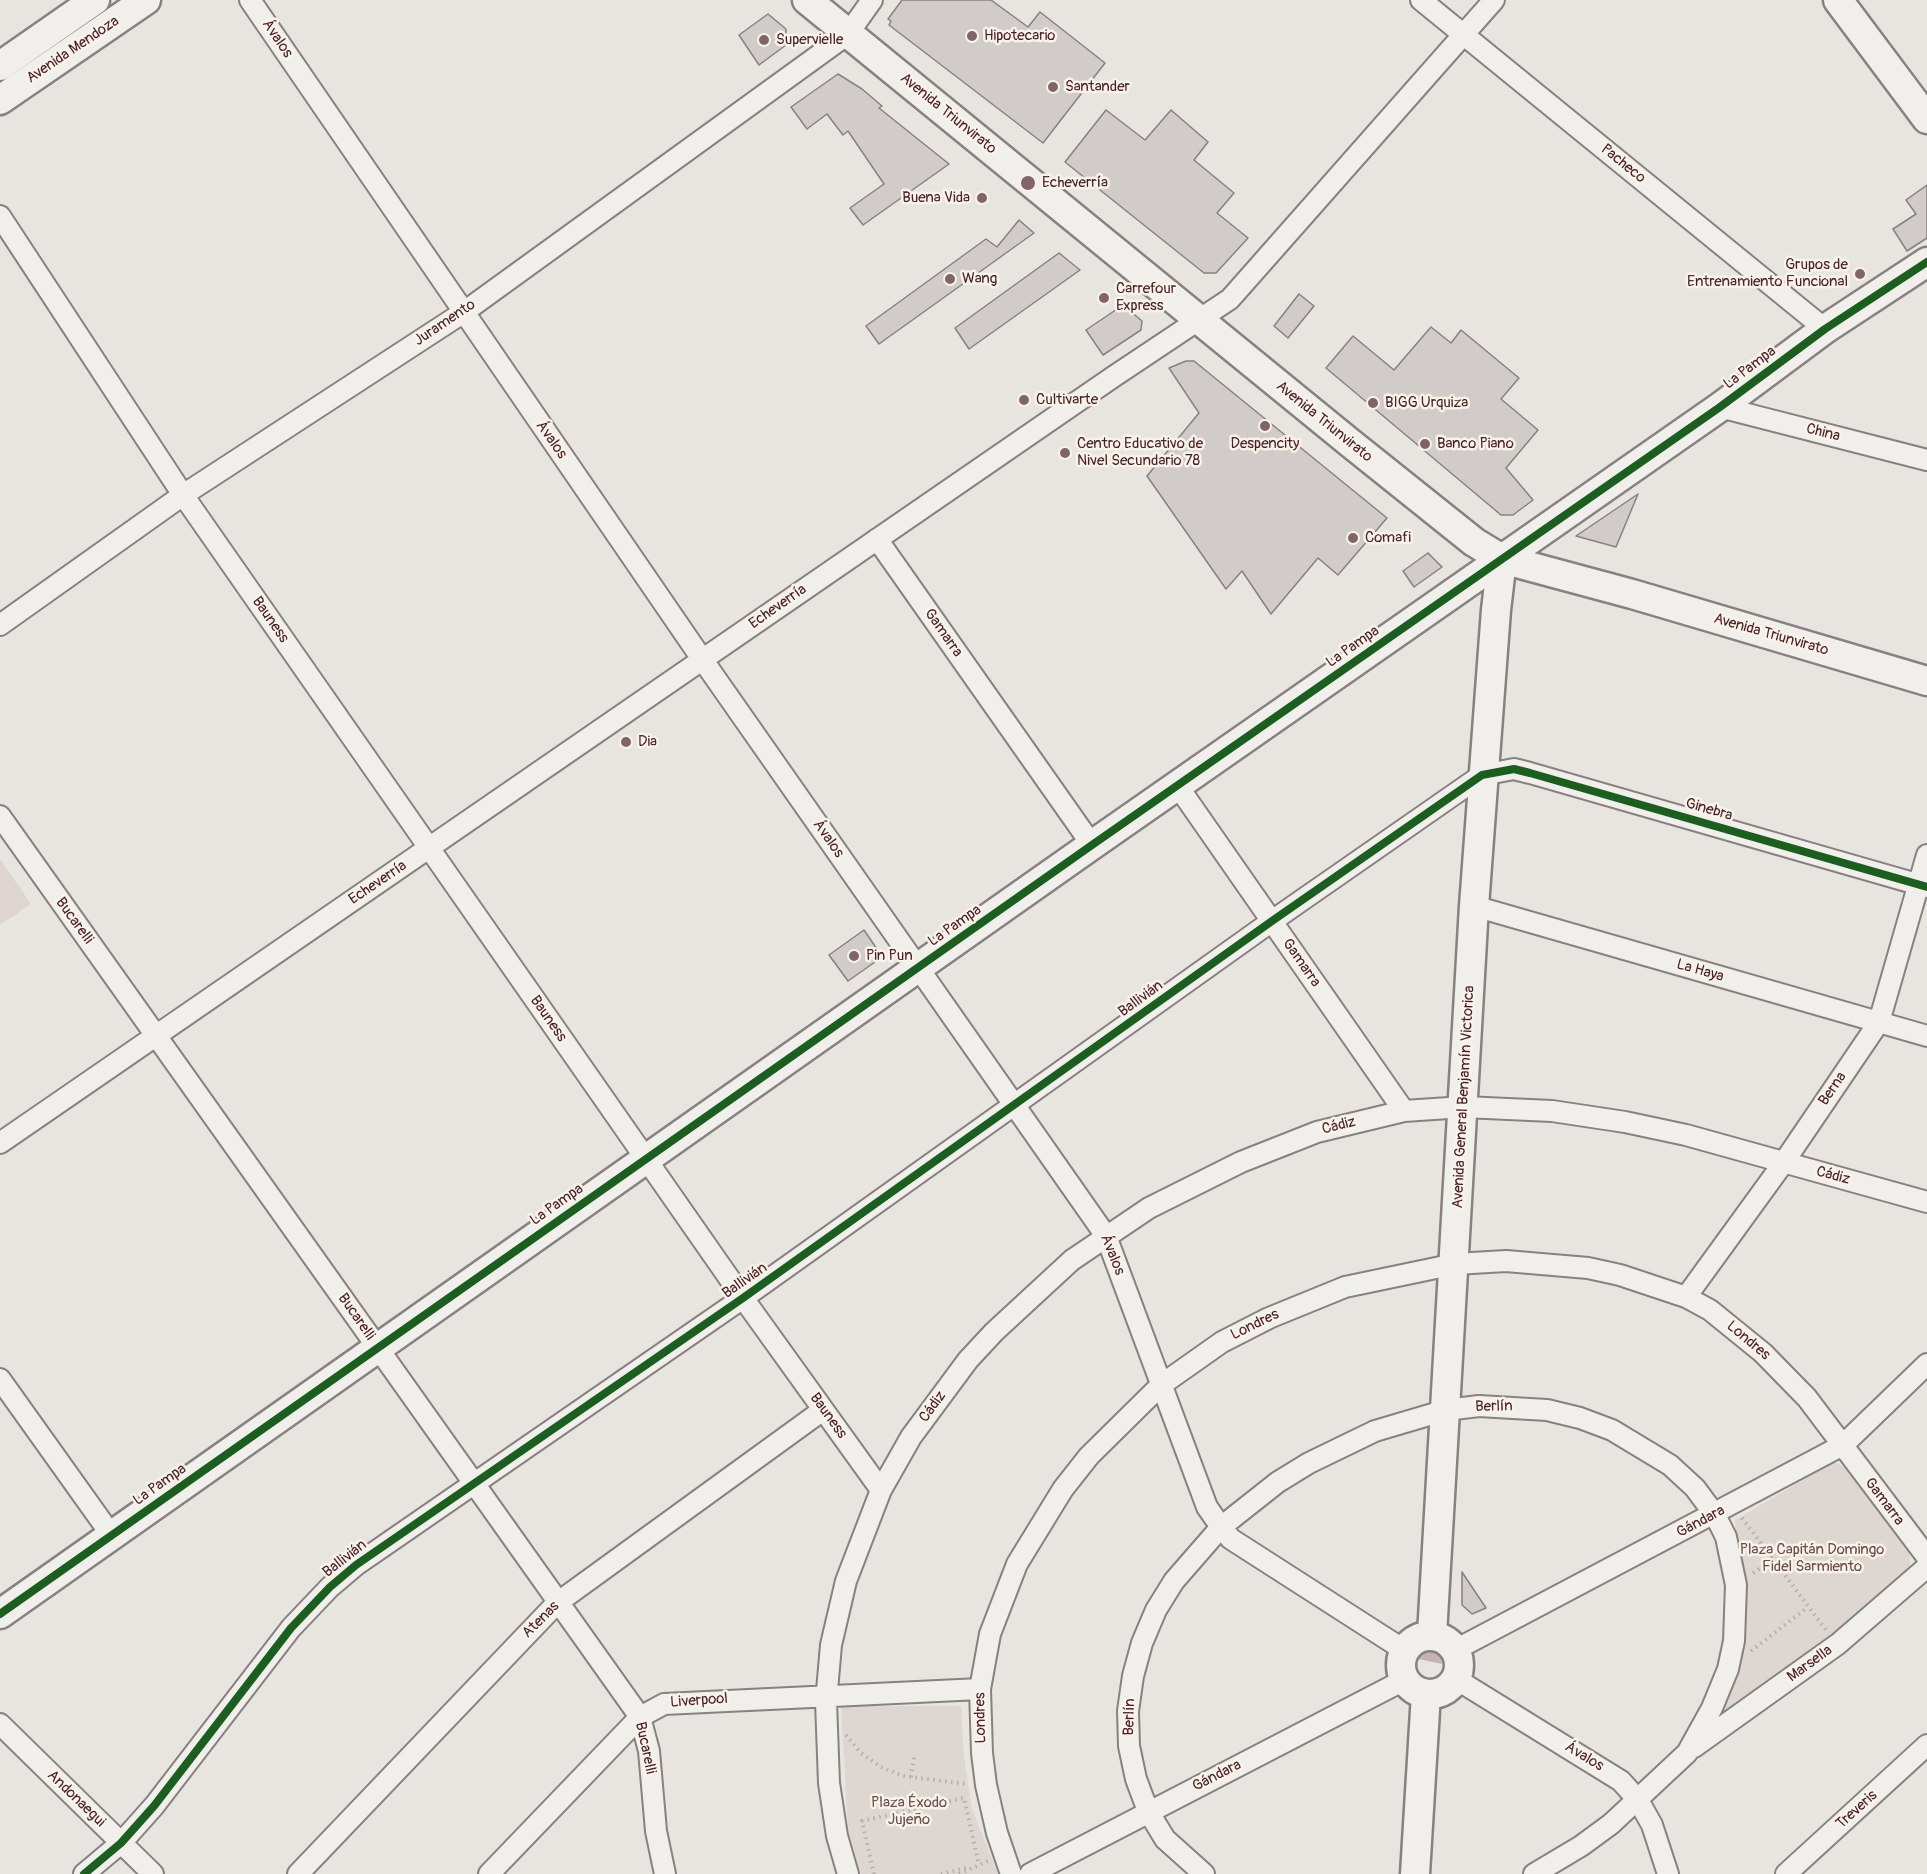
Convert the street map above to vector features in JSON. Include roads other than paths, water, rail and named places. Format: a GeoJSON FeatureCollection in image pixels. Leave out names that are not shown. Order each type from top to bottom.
{"type":"FeatureCollection","features":[{"type":"Feature","properties":{"kind":"street","name":"Avenida Mendoza"},"geometry":{"type":"LineString","coordinates":[[0,66],[95,0]]}},
{"type":"Feature","properties":{"kind":"street","name":"Avenida Mendoza"},"geometry":{"type":"LineString","coordinates":[[0,100],[146,0]]}},
{"type":"Feature","properties":{"kind":"street","name":"Ávalos"},"geometry":{"type":"LineString","coordinates":[[250,0],[702,659],[1106,1236],[1207,1506],[1221,1527],[1231,1539],[1404,1650]]}},
{"type":"Feature","properties":{"kind":"street","name":"Avenida Triunvirato"},"geometry":{"type":"LineString","coordinates":[[807,0],[1474,542],[1502,559],[1632,594],[1927,681]]}},
{"type":"Feature","properties":{"kind":"street","name":"Juramento"},"geometry":{"type":"LineString","coordinates":[[0,624],[183,495],[464,312],[848,34],[872,0]]}},
{"type":"Feature","properties":{"kind":"street","name":"Pacheco"},"geometry":{"type":"LineString","coordinates":[[1421,0],[1825,329]]}},
{"type":"Feature","properties":{"kind":"street","name":"Echeverría"},"geometry":{"type":"LineString","coordinates":[[0,1143],[702,659],[1230,299],[1494,0]]}},
{"type":"Feature","properties":{"kind":"street"},"geometry":{"type":"LineString","coordinates":[[1838,0],[1927,119]]}},
{"type":"Feature","properties":{"kind":"street","name":"Bauness"},"geometry":{"type":"LineString","coordinates":[[0,216],[183,495],[743,1298],[881,1490]]}},
{"type":"Feature","properties":{"kind":"street","name":"La Pampa"},"geometry":{"type":"LineString","coordinates":[[0,1614],[1177,785],[1720,407],[1825,329],[1927,262]]}},
{"type":"Feature","properties":{"kind":"street","name":"China"},"geometry":{"type":"LineString","coordinates":[[1720,407],[1927,460]]}},
{"type":"Feature","properties":{"kind":"street","name":"Gamarra"},"geometry":{"type":"LineString","coordinates":[[877,539],[1092,845]]}},
{"type":"Feature","properties":{"kind":"street","name":"Avenida General Benjamín Victorica"},"geometry":{"type":"LineString","coordinates":[[1444,1642],[1446,1410],[1482,775],[1502,559]]}},
{"type":"Feature","properties":{"kind":"street","name":"Ginebra"},"geometry":{"type":"LineString","coordinates":[[1482,775],[1514,769],[1530,773],[1923,886]]}},
{"type":"Feature","properties":{"kind":"street","name":"Ballivián"},"geometry":{"type":"LineString","coordinates":[[84,1874],[121,1843],[154,1806],[291,1628],[330,1587],[356,1565],[743,1298],[1016,1106],[1272,921],[1482,775]]}},
{"type":"Feature","properties":{"kind":"street","name":"Gamarra"},"geometry":{"type":"LineString","coordinates":[[1177,785],[1404,1111]]}},
{"type":"Feature","properties":{"kind":"street","name":"Bucarelli"},"geometry":{"type":"LineString","coordinates":[[0,816],[476,1483],[557,1603],[639,1717],[649,1751],[656,1831],[665,1874]]}},
{"type":"Feature","properties":{"kind":"street","name":"Berna"},"geometry":{"type":"LineString","coordinates":[[1686,1297],[1784,1162],[1879,1022],[1923,886],[1927,855]]}},
{"type":"Feature","properties":{"kind":"street","name":"La Haya"},"geometry":{"type":"LineString","coordinates":[[1474,906],[1927,1036]]}},
{"type":"Feature","properties":{"kind":"street","name":"Cádiz"},"geometry":{"type":"LineString","coordinates":[[881,1490],[911,1437],[968,1360],[1072,1260],[1149,1208],[1195,1183],[1290,1141],[1404,1111],[1464,1107],[1584,1114],[1686,1135],[1927,1202]]}},
{"type":"Feature","properties":{"kind":"street","name":"Londres"},"geometry":{"type":"LineString","coordinates":[[1011,1874],[997,1833],[986,1785],[981,1743],[980,1689],[990,1634],[1003,1595],[1035,1531],[1089,1456],[1161,1385],[1222,1342],[1312,1299],[1375,1279],[1455,1264],[1506,1261],[1588,1268],[1620,1275],[1686,1297],[1710,1310],[1763,1353],[1807,1398],[1844,1445]]}},
{"type":"Feature","properties":{"kind":"street","name":"Gándara"},"geometry":{"type":"LineString","coordinates":[[1444,1642],[1724,1510],[1844,1445],[1927,1365]]}},
{"type":"Feature","properties":{"kind":"street"},"geometry":{"type":"LineString","coordinates":[[0,1379],[112,1536]]}},
{"type":"Feature","properties":{"kind":"street","name":"Berlín"},"geometry":{"type":"LineString","coordinates":[[1204,1874],[1165,1839],[1148,1811],[1136,1779],[1129,1746],[1128,1711],[1133,1676],[1142,1643],[1156,1610],[1174,1581],[1221,1527],[1278,1482],[1342,1446],[1375,1431],[1446,1410],[1479,1406],[1525,1407],[1580,1418],[1612,1430],[1670,1465],[1724,1510],[1726,1537],[1736,1585],[1734,1641],[1728,1669],[1712,1708],[1687,1753],[1638,1800],[1581,1846],[1534,1874]]}},
{"type":"Feature","properties":{"kind":"street","name":"Atenas"},"geometry":{"type":"LineString","coordinates":[[298,1874],[557,1603],[823,1410]]}},
{"type":"Feature","properties":{"kind":"street","name":"Gamarra"},"geometry":{"type":"LineString","coordinates":[[1844,1445],[1927,1557]]}},
{"type":"Feature","properties":{"kind":"street"},"geometry":{"type":"LineString","coordinates":[[848,1874],[837,1836],[829,1783],[826,1699],[831,1645],[838,1611],[858,1544],[881,1490]]}},
{"type":"Feature","properties":{"kind":"street","name":"Marsella"},"geometry":{"type":"LineString","coordinates":[[1687,1753],[1838,1644],[1927,1567]]}},
{"type":"Feature","properties":{"kind":"street"},"geometry":{"type":"LineString","coordinates":[[1415,1687],[1443,1691],[1456,1679],[1460,1664],[1444,1642],[1416,1638],[1404,1650],[1400,1665],[1415,1687],[1415,1874]]}},
{"type":"Feature","properties":{"kind":"street","name":"Ávalos"},"geometry":{"type":"LineString","coordinates":[[1456,1679],[1608,1771],[1638,1800],[1652,1825],[1668,1874]]}},
{"type":"Feature","properties":{"kind":"street","name":"Gándara"},"geometry":{"type":"LineString","coordinates":[[1030,1874],[1148,1811],[1415,1687]]}},
{"type":"Feature","properties":{"kind":"street","name":"Liverpool"},"geometry":{"type":"LineString","coordinates":[[489,1874],[639,1717],[664,1704],[678,1701],[826,1699],[980,1689]]}},
{"type":"Feature","properties":{"kind":"street","name":"Andonaegui"},"geometry":{"type":"LineString","coordinates":[[0,1724],[153,1874]]}},
{"type":"Feature","properties":{"kind":"street","name":"Treveris"},"geometry":{"type":"LineString","coordinates":[[1786,1874],[1927,1745]]}},
{"type":"Feature","properties":{"kind":"place","name":"Hipotecario"},"geometry":{"type":"Point","coordinates":[972,36]}},
{"type":"Feature","properties":{"kind":"place","name":"Supervielle"},"geometry":{"type":"Point","coordinates":[764,40]}},
{"type":"Feature","properties":{"kind":"place","name":"Santander"},"geometry":{"type":"Point","coordinates":[1053,87]}},
{"type":"Feature","properties":{"kind":"place","name":"Echeverría"},"geometry":{"type":"Point","coordinates":[1028,183]}},
{"type":"Feature","properties":{"kind":"place","name":"Buena Vida"},"geometry":{"type":"Point","coordinates":[982,198]}},
{"type":"Feature","properties":{"kind":"place","name":"Grupos de Entrenamiento Funcional"},"geometry":{"type":"Point","coordinates":[1860,274]}},
{"type":"Feature","properties":{"kind":"place","name":"Wang"},"geometry":{"type":"Point","coordinates":[950,279]}},
{"type":"Feature","properties":{"kind":"place","name":"Carrefour Express"},"geometry":{"type":"Point","coordinates":[1104,298]}},
{"type":"Feature","properties":{"kind":"place","name":"Cultivarte"},"geometry":{"type":"Point","coordinates":[1024,400]}},
{"type":"Feature","properties":{"kind":"place","name":"BIGG Urquiza"},"geometry":{"type":"Point","coordinates":[1373,403]}},
{"type":"Feature","properties":{"kind":"place","name":"Despencity"},"geometry":{"type":"Point","coordinates":[1265,426]}},
{"type":"Feature","properties":{"kind":"place","name":"Banco Piano"},"geometry":{"type":"Point","coordinates":[1425,444]}},
{"type":"Feature","properties":{"kind":"place","name":"Centro Educativo de Nivel Secundario 78"},"geometry":{"type":"Point","coordinates":[1065,453]}},
{"type":"Feature","properties":{"kind":"place","name":"Comafi"},"geometry":{"type":"Point","coordinates":[1353,538]}},
{"type":"Feature","properties":{"kind":"place","name":"Dia"},"geometry":{"type":"Point","coordinates":[626,742]}},
{"type":"Feature","properties":{"kind":"place","name":"Pin Pun"},"geometry":{"type":"Point","coordinates":[854,956]}},
{"type":"Feature","properties":{"kind":"park label","name":"Plaza Capitán Domingo Fidel Sarmiento"},"geometry":{"type":"Point","coordinates":[1812,1558]}},
{"type":"Feature","properties":{"kind":"park label","name":"Plaza Éxodo Jujeño"},"geometry":{"type":"Point","coordinates":[909,1812]}}]}
